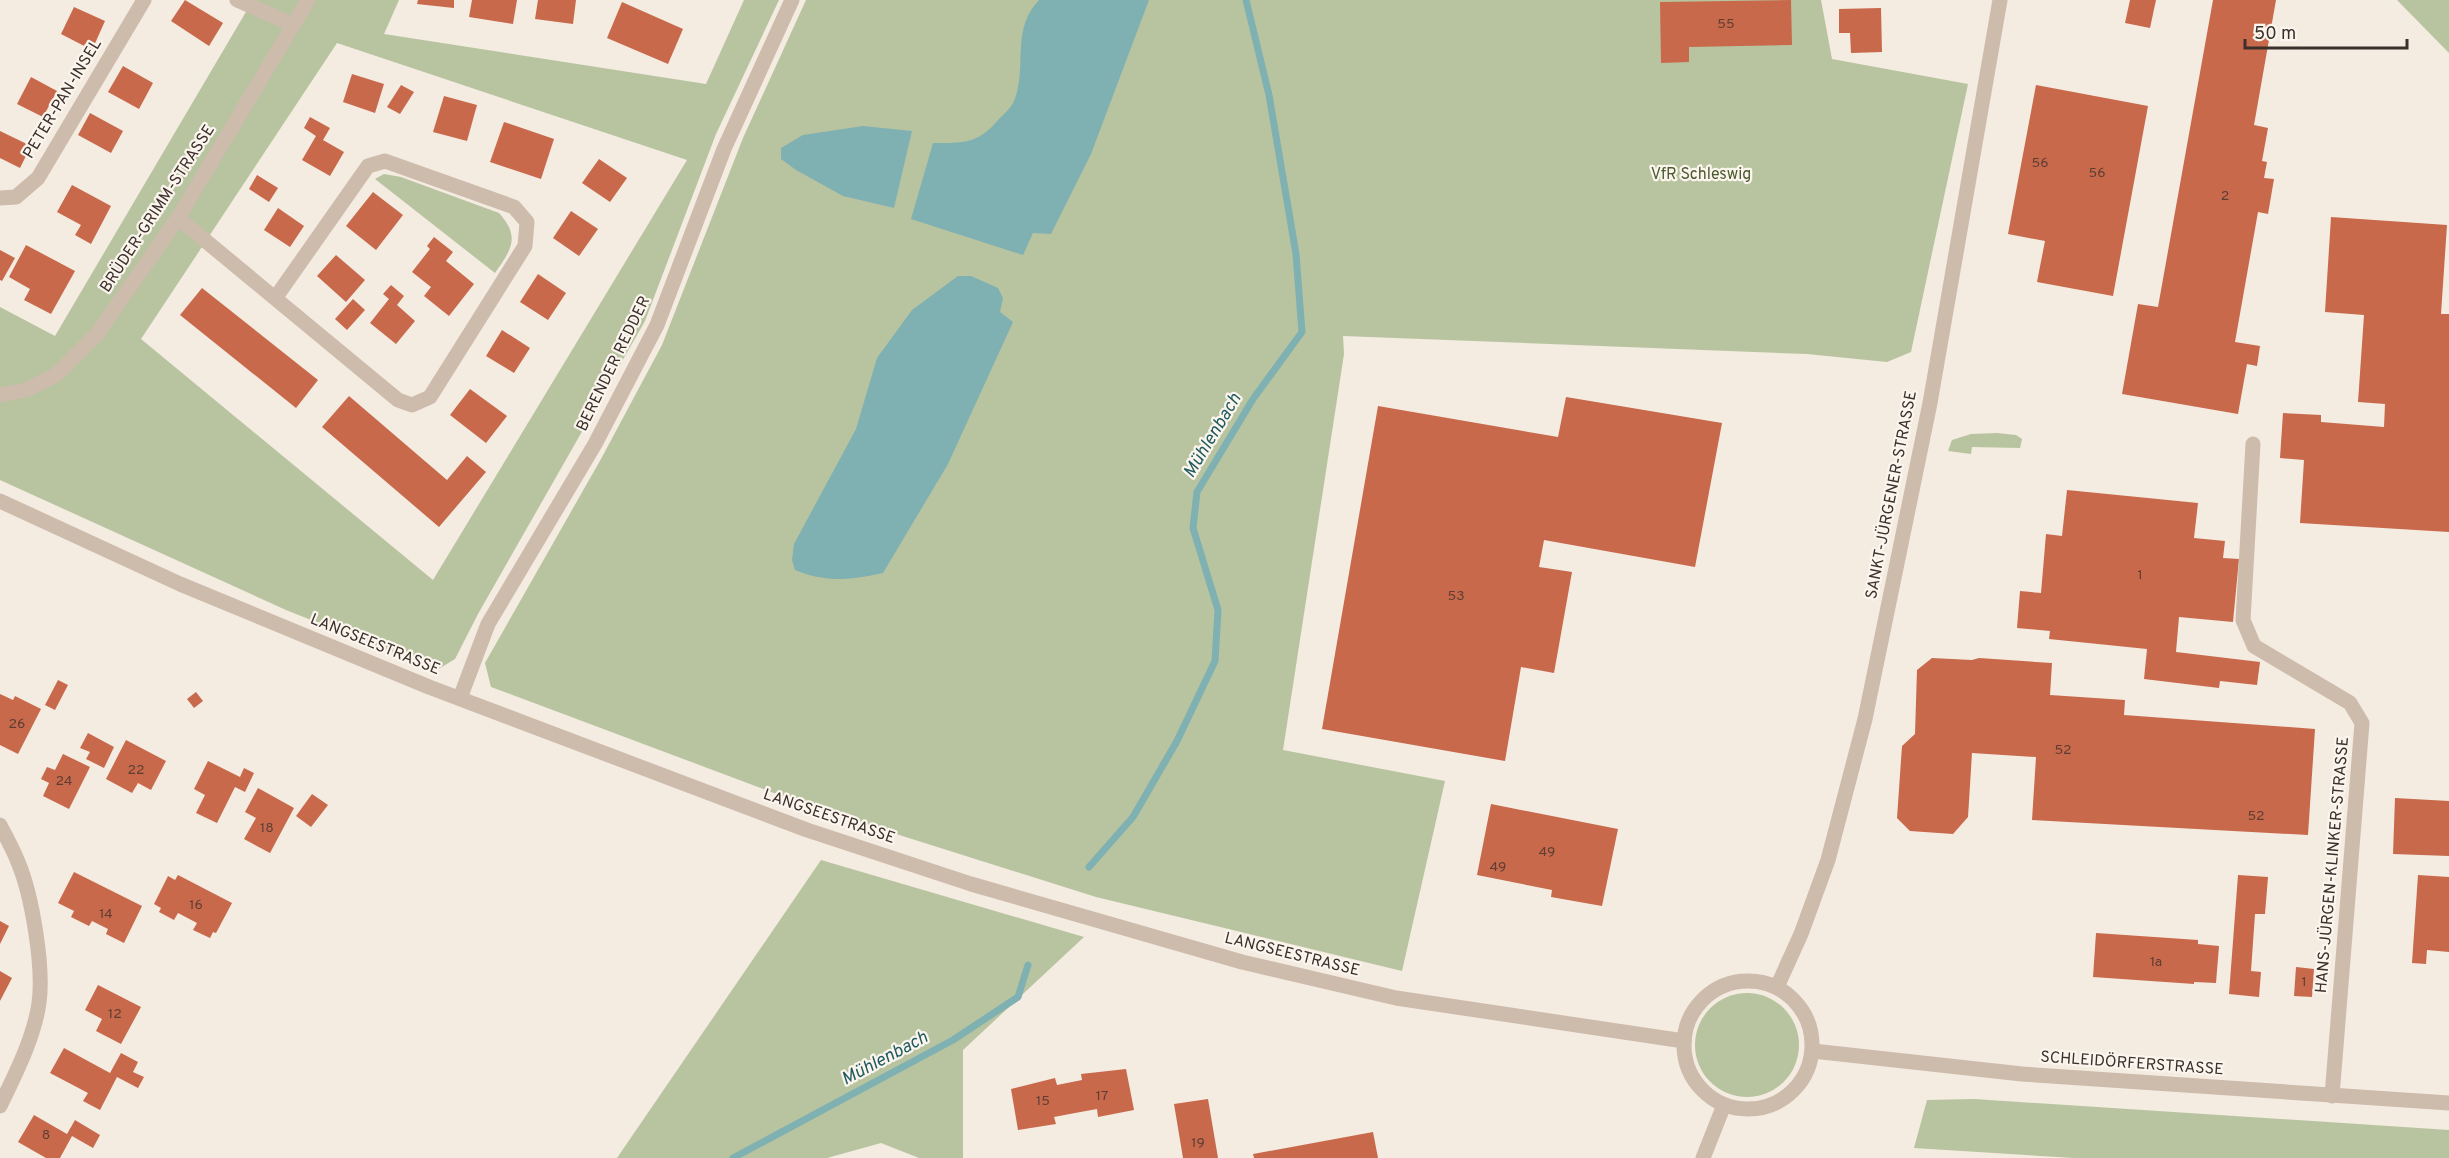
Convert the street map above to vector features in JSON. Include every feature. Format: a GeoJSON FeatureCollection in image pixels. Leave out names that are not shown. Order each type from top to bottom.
{"type":"FeatureCollection","features":[{"type":"Feature","properties":{"kind":"street","name":"PETER-PAN-INSEL"},"geometry":{"type":"LineString","coordinates":[[0,198],[16,198],[38,178],[144,0]]}},
{"type":"Feature","properties":{"kind":"street"},"geometry":{"type":"LineString","coordinates":[[237,0],[294,25]]}},
{"type":"Feature","properties":{"kind":"street","name":"BRÜDER-GRIMM-STRASSE"},"geometry":{"type":"LineString","coordinates":[[0,395],[26,390],[56,375],[97,334],[178,218],[308,0]]}},
{"type":"Feature","properties":{"kind":"street","name":"BERENDER REDDER"},"geometry":{"type":"LineString","coordinates":[[460,699],[488,624],[595,444],[657,325],[724,149],[792,0]]}},
{"type":"Feature","properties":{"kind":"street","name":"SANKT-JÜRGENER-STRASSE"},"geometry":{"type":"LineString","coordinates":[[1777,987],[1801,934],[1828,860],[1865,719],[1930,403],[2000,0]]}},
{"type":"Feature","properties":{"kind":"street"},"geometry":{"type":"LineString","coordinates":[[178,218],[398,400],[412,405],[430,396],[525,246],[527,222],[514,207],[385,161],[376,163],[369,166],[276,297]]}},
{"type":"Feature","properties":{"kind":"street","name":"HANS-JÜRGEN-KLINKER-STRASSE"},"geometry":{"type":"LineString","coordinates":[[2253,444],[2243,620],[2254,646],[2350,703],[2362,723],[2332,1096]]}},
{"type":"Feature","properties":{"kind":"street","name":"LANGSEESTRASSE"},"geometry":{"type":"LineString","coordinates":[[0,501],[180,584],[460,699],[807,830],[971,885],[1098,923],[1242,962],[1396,998],[1684,1041]]}},
{"type":"Feature","properties":{"kind":"street"},"geometry":{"type":"LineString","coordinates":[[0,825],[19,864],[31,906],[38,958],[39,1002],[27,1042],[0,1106]]}},
{"type":"Feature","properties":{"kind":"street"},"geometry":{"type":"LineString","coordinates":[[1757,980],[1777,987],[1793,998],[1805,1014],[1812,1032],[1813,1051],[1808,1070],[1798,1087],[1783,1100],[1765,1107],[1745,1110],[1724,1105],[1708,1095],[1694,1080],[1686,1062],[1684,1041],[1688,1020],[1700,1003],[1716,989],[1736,981],[1757,980]]}},
{"type":"Feature","properties":{"kind":"street","name":"SCHLEIDÖRFERSTRASSE"},"geometry":{"type":"LineString","coordinates":[[1813,1051],[2022,1074],[2449,1103]]}},
{"type":"Feature","properties":{"kind":"street"},"geometry":{"type":"LineString","coordinates":[[1703,1158],[1724,1105]]}},
{"type":"Feature","properties":{"kind":"green space"},"geometry":{"type":"Polygon","coordinates":[[[253,0],[399,0],[384,34],[706,84],[744,0],[779,0],[716,134],[645,321],[478,614],[455,659],[437,670],[286,610],[0,480],[0,307],[55,336],[253,0]],[[337,43],[141,339],[433,580],[687,160],[337,43]]]}},
{"type":"Feature","properties":{"kind":"green space","name":"VfR Schleswig"},"geometry":{"type":"Polygon","coordinates":[[[806,0],[1821,0],[1832,59],[1968,84],[1911,352],[1887,362],[1807,354],[1343,336],[1344,354],[1283,750],[1445,781],[1402,971],[1096,897],[817,809],[491,687],[485,663],[601,459],[662,345],[743,138],[806,0]]]}},
{"type":"Feature","properties":{"kind":"green space"},"geometry":{"type":"Polygon","coordinates":[[[2397,0],[2449,0],[2449,53],[2397,0]]]}},
{"type":"Feature","properties":{"kind":"green space"},"geometry":{"type":"Polygon","coordinates":[[[384,174],[401,177],[499,213],[512,236],[509,250],[495,273],[375,179],[384,174]]]}},
{"type":"Feature","properties":{"kind":"green space"},"geometry":{"type":"Polygon","coordinates":[[[1971,434],[2016,435],[2022,439],[2020,448],[1972,447],[1971,454],[1948,451],[1952,440],[1971,434]]]}},
{"type":"Feature","properties":{"kind":"green space"},"geometry":{"type":"Polygon","coordinates":[[[821,860],[1084,937],[963,1050],[963,1158],[919,1158],[881,1143],[827,1158],[617,1158],[821,860]]]}},
{"type":"Feature","properties":{"kind":"green space"},"geometry":{"type":"Polygon","coordinates":[[[1747,993],[1767,997],[1784,1008],[1795,1025],[1799,1045],[1795,1065],[1784,1082],[1767,1093],[1747,1097],[1727,1093],[1710,1082],[1699,1065],[1695,1045],[1699,1025],[1710,1008],[1727,997],[1747,993]]]}},
{"type":"Feature","properties":{"kind":"green space"},"geometry":{"type":"Polygon","coordinates":[[[1974,1099],[2449,1130],[2449,1158],[2074,1158],[1914,1148],[1927,1100],[1974,1099]]]}},
{"type":"Feature","properties":{"kind":"water"},"geometry":{"type":"Polygon","coordinates":[[[1039,0],[1149,0],[1091,154],[1051,234],[1033,233],[1023,255],[911,219],[933,143],[954,143],[977,138],[1013,104],[1020,76],[1022,36],[1025,24],[1039,0]]]}},
{"type":"Feature","properties":{"kind":"water"},"geometry":{"type":"Polygon","coordinates":[[[863,126],[912,131],[894,208],[843,196],[781,159],[781,148],[803,135],[863,126]]]}},
{"type":"Feature","properties":{"kind":"water"},"geometry":{"type":"Polygon","coordinates":[[[958,276],[971,276],[998,288],[1003,298],[1000,312],[1013,322],[948,464],[883,573],[828,579],[795,570],[792,560],[794,544],[856,429],[877,358],[912,310],[958,276]]]}},
{"type":"Feature","properties":{"kind":"building"},"geometry":{"type":"Polygon","coordinates":[[[185,0],[223,23],[209,46],[171,21],[185,0]]]}},
{"type":"Feature","properties":{"kind":"building"},"geometry":{"type":"Polygon","coordinates":[[[418,0],[454,0],[454,8],[417,4],[418,0]]]}},
{"type":"Feature","properties":{"kind":"building"},"geometry":{"type":"Polygon","coordinates":[[[472,0],[517,0],[513,24],[469,17],[472,0]]]}},
{"type":"Feature","properties":{"kind":"building"},"geometry":{"type":"Polygon","coordinates":[[[538,0],[576,0],[573,24],[535,19],[538,0]]]}},
{"type":"Feature","properties":{"kind":"building"},"geometry":{"type":"Polygon","coordinates":[[[1791,0],[1792,45],[1689,47],[1689,62],[1661,63],[1660,2],[1791,0]]]}},
{"type":"Feature","properties":{"kind":"building"},"geometry":{"type":"Polygon","coordinates":[[[2130,0],[2156,0],[2150,28],[2125,23],[2130,0]]]}},
{"type":"Feature","properties":{"kind":"building"},"geometry":{"type":"Polygon","coordinates":[[[2213,0],[2276,0],[2254,125],[2268,128],[2262,161],[2267,162],[2264,178],[2274,179],[2268,214],[2258,212],[2235,342],[2260,346],[2257,366],[2247,364],[2238,414],[2122,394],[2138,304],[2158,307],[2213,0]]]}},
{"type":"Feature","properties":{"kind":"building"},"geometry":{"type":"Polygon","coordinates":[[[622,2],[683,29],[668,64],[607,38],[622,2]]]}},
{"type":"Feature","properties":{"kind":"building"},"geometry":{"type":"Polygon","coordinates":[[[74,7],[105,21],[92,50],[61,34],[74,7]]]}},
{"type":"Feature","properties":{"kind":"building"},"geometry":{"type":"Polygon","coordinates":[[[1881,8],[1882,52],[1851,53],[1850,33],[1839,33],[1839,9],[1881,8]]]}},
{"type":"Feature","properties":{"kind":"building"},"geometry":{"type":"Polygon","coordinates":[[[123,66],[153,83],[139,109],[108,92],[123,66]]]}},
{"type":"Feature","properties":{"kind":"building"},"geometry":{"type":"Polygon","coordinates":[[[352,74],[384,84],[375,113],[343,102],[352,74]]]}},
{"type":"Feature","properties":{"kind":"building"},"geometry":{"type":"Polygon","coordinates":[[[31,77],[57,91],[43,117],[17,104],[31,77]]]}},
{"type":"Feature","properties":{"kind":"building"},"geometry":{"type":"Polygon","coordinates":[[[401,85],[414,92],[400,114],[387,107],[401,85]]]}},
{"type":"Feature","properties":{"kind":"building"},"geometry":{"type":"Polygon","coordinates":[[[2036,85],[2148,106],[2113,296],[2037,282],[2045,241],[2008,234],[2036,85]]]}},
{"type":"Feature","properties":{"kind":"building"},"geometry":{"type":"Polygon","coordinates":[[[444,96],[477,105],[467,141],[433,132],[444,96]]]}},
{"type":"Feature","properties":{"kind":"building"},"geometry":{"type":"Polygon","coordinates":[[[90,113],[123,131],[111,153],[78,135],[90,113]]]}},
{"type":"Feature","properties":{"kind":"building"},"geometry":{"type":"Polygon","coordinates":[[[310,117],[330,128],[323,140],[344,152],[330,176],[302,160],[316,136],[304,128],[310,117]]]}},
{"type":"Feature","properties":{"kind":"building"},"geometry":{"type":"Polygon","coordinates":[[[504,122],[554,139],[541,179],[490,162],[504,122]]]}},
{"type":"Feature","properties":{"kind":"building"},"geometry":{"type":"Polygon","coordinates":[[[0,131],[31,146],[20,168],[0,158],[0,131]]]}},
{"type":"Feature","properties":{"kind":"building"},"geometry":{"type":"Polygon","coordinates":[[[599,159],[627,178],[610,202],[582,183],[599,159]]]}},
{"type":"Feature","properties":{"kind":"building"},"geometry":{"type":"Polygon","coordinates":[[[257,175],[278,188],[269,202],[249,189],[257,175]]]}},
{"type":"Feature","properties":{"kind":"building"},"geometry":{"type":"Polygon","coordinates":[[[72,185],[111,206],[91,244],[75,235],[81,225],[57,212],[72,185]]]}},
{"type":"Feature","properties":{"kind":"building"},"geometry":{"type":"Polygon","coordinates":[[[373,192],[403,215],[376,250],[346,226],[373,192]]]}},
{"type":"Feature","properties":{"kind":"building"},"geometry":{"type":"Polygon","coordinates":[[[278,208],[304,226],[290,247],[264,230],[278,208]]]}},
{"type":"Feature","properties":{"kind":"building"},"geometry":{"type":"Polygon","coordinates":[[[571,211],[598,229],[579,256],[553,238],[571,211]]]}},
{"type":"Feature","properties":{"kind":"building"},"geometry":{"type":"Polygon","coordinates":[[[2331,217],[2447,225],[2441,314],[2449,314],[2449,532],[2300,523],[2304,460],[2280,458],[2283,413],[2321,415],[2321,422],[2384,427],[2385,404],[2358,402],[2364,315],[2325,312],[2331,217]]]}},
{"type":"Feature","properties":{"kind":"building"},"geometry":{"type":"Polygon","coordinates":[[[434,237],[453,252],[446,261],[474,284],[449,316],[424,296],[431,287],[412,272],[430,249],[427,246],[434,237]]]}},
{"type":"Feature","properties":{"kind":"building"},"geometry":{"type":"Polygon","coordinates":[[[26,245],[75,271],[51,314],[24,300],[30,289],[9,277],[26,245]]]}},
{"type":"Feature","properties":{"kind":"building"},"geometry":{"type":"Polygon","coordinates":[[[0,250],[15,258],[2,281],[0,280],[0,250]]]}},
{"type":"Feature","properties":{"kind":"building"},"geometry":{"type":"Polygon","coordinates":[[[336,255],[365,280],[346,302],[317,276],[336,255]]]}},
{"type":"Feature","properties":{"kind":"building"},"geometry":{"type":"Polygon","coordinates":[[[538,274],[566,293],[548,320],[520,302],[538,274]]]}},
{"type":"Feature","properties":{"kind":"building"},"geometry":{"type":"Polygon","coordinates":[[[391,285],[404,296],[397,305],[415,321],[396,344],[370,323],[389,299],[383,294],[391,285]]]}},
{"type":"Feature","properties":{"kind":"building"},"geometry":{"type":"Polygon","coordinates":[[[202,288],[318,380],[296,408],[180,315],[202,288]]]}},
{"type":"Feature","properties":{"kind":"building"},"geometry":{"type":"Polygon","coordinates":[[[353,299],[365,310],[347,330],[335,319],[353,299]]]}},
{"type":"Feature","properties":{"kind":"building"},"geometry":{"type":"Polygon","coordinates":[[[502,330],[530,348],[514,373],[486,356],[502,330]]]}},
{"type":"Feature","properties":{"kind":"building"},"geometry":{"type":"Polygon","coordinates":[[[470,389],[507,416],[486,443],[450,415],[470,389]]]}},
{"type":"Feature","properties":{"kind":"building"},"geometry":{"type":"Polygon","coordinates":[[[349,396],[447,480],[467,456],[486,472],[439,527],[322,427],[349,396]]]}},
{"type":"Feature","properties":{"kind":"building"},"geometry":{"type":"Polygon","coordinates":[[[1566,397],[1722,423],[1695,567],[1544,540],[1539,567],[1572,572],[1554,673],[1521,667],[1505,761],[1322,729],[1378,406],[1558,437],[1566,397]]]}},
{"type":"Feature","properties":{"kind":"building"},"geometry":{"type":"Polygon","coordinates":[[[2067,490],[2198,503],[2194,538],[2225,541],[2223,558],[2239,559],[2233,622],[2179,617],[2176,652],[2260,662],[2257,685],[2220,681],[2219,688],[2144,679],[2147,649],[2049,639],[2050,631],[2017,628],[2020,591],[2041,593],[2046,534],[2062,536],[2067,490]]]}},
{"type":"Feature","properties":{"kind":"building"},"geometry":{"type":"Polygon","coordinates":[[[1932,658],[1972,660],[1979,658],[2052,663],[2050,695],[2125,700],[2124,715],[2315,729],[2308,835],[2032,820],[2036,757],[1972,753],[1968,817],[1953,834],[1910,831],[1897,818],[1902,746],[1915,734],[1917,670],[1932,658]]]}},
{"type":"Feature","properties":{"kind":"building"},"geometry":{"type":"Polygon","coordinates":[[[58,680],[68,685],[55,710],[45,705],[58,680]]]}},
{"type":"Feature","properties":{"kind":"building"},"geometry":{"type":"Polygon","coordinates":[[[196,692],[203,701],[194,708],[187,699],[196,692]]]}},
{"type":"Feature","properties":{"kind":"building"},"geometry":{"type":"Polygon","coordinates":[[[0,694],[13,700],[15,696],[41,709],[18,754],[0,745],[0,694]]]}},
{"type":"Feature","properties":{"kind":"building"},"geometry":{"type":"Polygon","coordinates":[[[88,733],[114,747],[104,768],[86,759],[90,752],[80,748],[88,733]]]}},
{"type":"Feature","properties":{"kind":"building"},"geometry":{"type":"Polygon","coordinates":[[[126,740],[166,761],[151,790],[138,783],[132,793],[106,779],[126,740]]]}},
{"type":"Feature","properties":{"kind":"building"},"geometry":{"type":"Polygon","coordinates":[[[63,754],[90,767],[69,809],[43,796],[49,783],[41,779],[47,767],[55,770],[63,754]]]}},
{"type":"Feature","properties":{"kind":"building"},"geometry":{"type":"Polygon","coordinates":[[[208,761],[240,777],[244,768],[254,773],[245,792],[235,787],[217,823],[196,813],[205,795],[194,789],[208,761]]]}},
{"type":"Feature","properties":{"kind":"building"},"geometry":{"type":"Polygon","coordinates":[[[258,788],[294,808],[270,853],[244,839],[256,818],[245,812],[258,788]]]}},
{"type":"Feature","properties":{"kind":"building"},"geometry":{"type":"Polygon","coordinates":[[[312,794],[328,805],[311,827],[296,816],[312,794]]]}},
{"type":"Feature","properties":{"kind":"building"},"geometry":{"type":"Polygon","coordinates":[[[2395,798],[2449,801],[2449,856],[2393,854],[2395,798]]]}},
{"type":"Feature","properties":{"kind":"building"},"geometry":{"type":"Polygon","coordinates":[[[1491,804],[1618,829],[1602,906],[1551,897],[1552,890],[1477,875],[1491,804]]]}},
{"type":"Feature","properties":{"kind":"building"},"geometry":{"type":"Polygon","coordinates":[[[74,872],[142,906],[124,943],[106,934],[108,929],[92,921],[89,926],[71,917],[74,911],[58,903],[74,872]]]}},
{"type":"Feature","properties":{"kind":"building"},"geometry":{"type":"Polygon","coordinates":[[[178,875],[232,903],[216,933],[213,932],[210,938],[193,930],[197,923],[178,913],[174,920],[159,912],[161,908],[154,904],[168,876],[175,880],[178,875]]]}},
{"type":"Feature","properties":{"kind":"building"},"geometry":{"type":"Polygon","coordinates":[[[2238,875],[2268,877],[2265,914],[2255,914],[2251,971],[2261,972],[2259,997],[2229,994],[2238,875]]]}},
{"type":"Feature","properties":{"kind":"building"},"geometry":{"type":"Polygon","coordinates":[[[2418,875],[2449,877],[2449,952],[2427,950],[2426,964],[2412,963],[2418,875]]]}},
{"type":"Feature","properties":{"kind":"building"},"geometry":{"type":"Polygon","coordinates":[[[0,921],[9,926],[0,944],[0,921]]]}},
{"type":"Feature","properties":{"kind":"building"},"geometry":{"type":"Polygon","coordinates":[[[2096,933],[2198,940],[2198,944],[2219,946],[2216,983],[2194,982],[2194,984],[2093,977],[2096,933]]]}},
{"type":"Feature","properties":{"kind":"building"},"geometry":{"type":"Polygon","coordinates":[[[2296,967],[2314,969],[2312,997],[2294,996],[2296,967]]]}},
{"type":"Feature","properties":{"kind":"building"},"geometry":{"type":"Polygon","coordinates":[[[0,971],[12,978],[0,1001],[0,971]]]}},
{"type":"Feature","properties":{"kind":"building"},"geometry":{"type":"Polygon","coordinates":[[[98,985],[141,1007],[121,1044],[96,1031],[102,1019],[85,1010],[98,985]]]}},
{"type":"Feature","properties":{"kind":"building"},"geometry":{"type":"Polygon","coordinates":[[[64,1048],[110,1073],[121,1053],[138,1062],[133,1072],[144,1077],[138,1088],[117,1077],[100,1110],[83,1101],[88,1093],[50,1073],[64,1048]]]}},
{"type":"Feature","properties":{"kind":"building"},"geometry":{"type":"Polygon","coordinates":[[[1126,1069],[1134,1110],[1098,1117],[1097,1109],[1054,1117],[1056,1124],[1018,1130],[1011,1089],[1055,1078],[1057,1085],[1082,1080],[1081,1074],[1126,1069]]]}},
{"type":"Feature","properties":{"kind":"building"},"geometry":{"type":"Polygon","coordinates":[[[1208,1099],[1218,1158],[1183,1158],[1174,1104],[1208,1099]]]}},
{"type":"Feature","properties":{"kind":"building"},"geometry":{"type":"Polygon","coordinates":[[[34,1115],[67,1134],[75,1120],[100,1135],[93,1148],[72,1136],[60,1158],[46,1158],[18,1142],[34,1115]]]}},
{"type":"Feature","properties":{"kind":"building"},"geometry":{"type":"Polygon","coordinates":[[[1373,1132],[1378,1158],[1254,1158],[1253,1154],[1373,1132]]]}},
{"type":"Feature","properties":{"kind":"waterway","name":"Mühlenbach"},"geometry":{"type":"LineString","coordinates":[[1089,867],[1133,817],[1177,741],[1215,661],[1218,610],[1193,528],[1197,492],[1253,399],[1302,332],[1296,254],[1269,95],[1246,0]]}},
{"type":"Feature","properties":{"kind":"waterway","name":"Mühlenbach"},"geometry":{"type":"LineString","coordinates":[[733,1158],[953,1040],[1018,997],[1028,965]]}}]}
